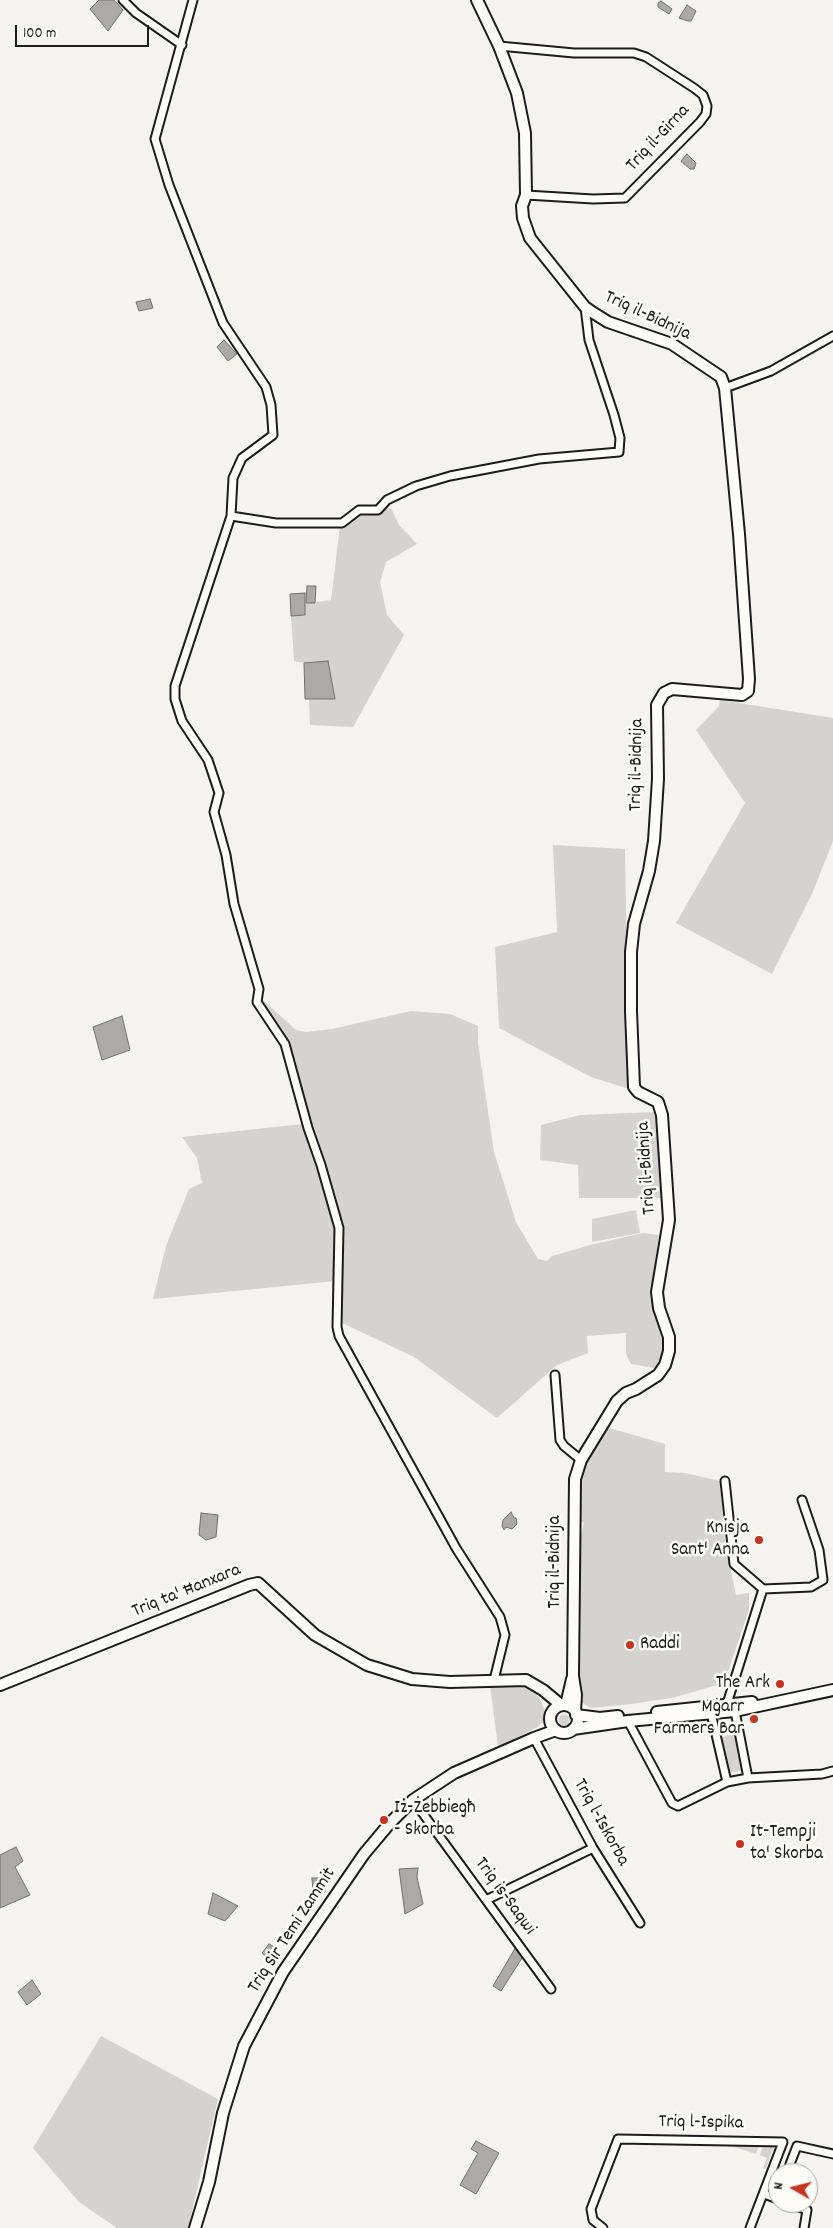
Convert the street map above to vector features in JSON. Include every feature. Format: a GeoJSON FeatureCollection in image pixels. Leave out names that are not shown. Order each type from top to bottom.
{"type":"FeatureCollection","features":[{"type":"Feature","properties":{"kind":"street"},"geometry":{"type":"LineString","coordinates":[[123,0],[136,13],[182,45]]}},
{"type":"Feature","properties":{"kind":"street"},"geometry":{"type":"LineString","coordinates":[[194,0],[155,134],[156,144],[168,185],[223,323],[266,387],[271,405],[273,435],[242,458],[234,478],[231,516],[175,686],[177,709],[182,721],[206,756],[219,793],[214,812],[226,855],[234,904],[259,989],[257,1002],[285,1044],[308,1128],[321,1164],[339,1228],[337,1327],[339,1336],[456,1548],[500,1617],[505,1635],[494,1680]]}},
{"type":"Feature","properties":{"kind":"street","name":"Triq il-Bidnija"},"geometry":{"type":"LineString","coordinates":[[477,0],[499,46],[517,93],[526,133],[526,195],[522,206],[523,218],[530,238],[585,307],[608,322],[672,344],[721,377],[725,388],[739,534],[749,686],[748,691],[742,695],[672,690],[664,693],[660,698],[656,715],[658,779],[654,841],[649,871],[636,917],[631,952],[633,1083],[638,1092],[658,1102],[661,1109],[669,1220],[657,1292],[659,1308],[669,1337],[669,1350],[665,1365],[658,1374],[636,1389],[626,1393],[618,1401],[582,1460],[575,1479],[573,1676],[570,1709]]}},
{"type":"Feature","properties":{"kind":"street","name":"Triq il-Girna"},"geometry":{"type":"LineString","coordinates":[[499,46],[574,53],[634,53],[646,57],[694,88],[703,95],[706,101],[703,119],[625,198],[593,199],[526,195]]}},
{"type":"Feature","properties":{"kind":"street"},"geometry":{"type":"LineString","coordinates":[[231,516],[276,523],[342,523],[359,510],[378,510],[388,500],[416,486],[450,476],[539,459],[619,452],[620,438],[589,340],[585,307]]}},
{"type":"Feature","properties":{"kind":"street"},"geometry":{"type":"LineString","coordinates":[[725,388],[770,371],[833,336]]}},
{"type":"Feature","properties":{"kind":"street"},"geometry":{"type":"LineString","coordinates":[[555,1375],[560,1440],[564,1446],[582,1460]]}},
{"type":"Feature","properties":{"kind":"street"},"geometry":{"type":"LineString","coordinates":[[725,1481],[734,1564],[763,1589],[811,1587],[822,1580],[819,1550],[802,1500]]}},
{"type":"Feature","properties":{"kind":"street","name":"Triq ta' Ħanxara"},"geometry":{"type":"LineString","coordinates":[[0,1685],[258,1583],[315,1635],[367,1665],[412,1680],[450,1682],[526,1680],[570,1709]]}},
{"type":"Feature","properties":{"kind":"street"},"geometry":{"type":"LineString","coordinates":[[748,1778],[729,1709],[763,1589]]}},
{"type":"Feature","properties":{"kind":"street"},"geometry":{"type":"LineString","coordinates":[[550,1718],[554,1709],[570,1709],[600,1718],[729,1709],[833,1684]]}},
{"type":"Feature","properties":{"kind":"street"},"geometry":{"type":"LineString","coordinates":[[543,1690],[550,1718],[556,1730],[564,1733],[573,1729],[710,1713],[833,1690]]}},
{"type":"Feature","properties":{"kind":"street"},"geometry":{"type":"LineString","coordinates":[[570,1709],[577,1723],[573,1729]]}},
{"type":"Feature","properties":{"kind":"street"},"geometry":{"type":"LineString","coordinates":[[710,1713],[727,1782]]}},
{"type":"Feature","properties":{"kind":"street","name":"Triq Sir Temi Zammit"},"geometry":{"type":"LineString","coordinates":[[534,1738],[550,1718]]}},
{"type":"Feature","properties":{"kind":"street"},"geometry":{"type":"LineString","coordinates":[[628,1722],[672,1803],[678,1806],[727,1782],[748,1778],[822,1774],[833,1771]]}},
{"type":"Feature","properties":{"kind":"street","name":"Triq Sir Temi Zammit"},"geometry":{"type":"LineString","coordinates":[[195,2228],[209,2182],[223,2113],[244,2046],[283,1972],[364,1854],[412,1800],[454,1774],[556,1730]]}},
{"type":"Feature","properties":{"kind":"street","name":"Triq l-Iskorba"},"geometry":{"type":"LineString","coordinates":[[534,1738],[594,1848],[640,1923]]}},
{"type":"Feature","properties":{"kind":"street","name":"Triq is-Saqwi"},"geometry":{"type":"LineString","coordinates":[[412,1800],[551,1988]]}},
{"type":"Feature","properties":{"kind":"street"},"geometry":{"type":"LineString","coordinates":[[486,1900],[594,1848]]}},
{"type":"Feature","properties":{"kind":"street","name":"Triq l-Ispika"},"geometry":{"type":"LineString","coordinates":[[603,2228],[593,2220],[591,2209],[618,2139],[782,2142],[764,2194]]}},
{"type":"Feature","properties":{"kind":"street"},"geometry":{"type":"LineString","coordinates":[[790,2163],[797,2146],[833,2154]]}},
{"type":"Feature","properties":{"kind":"street"},"geometry":{"type":"LineString","coordinates":[[750,2228],[764,2194],[768,2195]]}},
{"type":"Feature","properties":{"kind":"street"},"geometry":{"type":"LineString","coordinates":[[804,2228],[806,2213]]}},
{"type":"Feature","properties":{"kind":"shaded area"},"geometry":{"type":"Polygon","coordinates":[[[99,0],[114,0],[123,10],[108,31],[90,9],[99,0]]]}},
{"type":"Feature","properties":{"kind":"shaded area"},"geometry":{"type":"Polygon","coordinates":[[[661,1],[672,9],[669,14],[658,7],[658,3],[661,1]]]}},
{"type":"Feature","properties":{"kind":"shaded area"},"geometry":{"type":"Polygon","coordinates":[[[687,5],[696,11],[691,21],[679,18],[687,5]]]}},
{"type":"Feature","properties":{"kind":"shaded area"},"geometry":{"type":"Polygon","coordinates":[[[687,154],[696,163],[694,169],[690,169],[681,161],[687,154]]]}},
{"type":"Feature","properties":{"kind":"shaded area"},"geometry":{"type":"Polygon","coordinates":[[[150,299],[153,308],[139,311],[136,302],[150,299]]]}},
{"type":"Feature","properties":{"kind":"shaded area"},"geometry":{"type":"Polygon","coordinates":[[[224,340],[237,354],[228,361],[217,347],[224,340]]]}},
{"type":"Feature","properties":{"kind":"shaded area"},"geometry":{"type":"Polygon","coordinates":[[[391,508],[399,525],[417,544],[386,562],[380,582],[387,615],[404,635],[353,727],[310,725],[309,700],[335,699],[328,662],[304,663],[294,661],[291,616],[305,615],[304,604],[331,600],[340,526],[355,516],[391,508]]]}},
{"type":"Feature","properties":{"kind":"shaded area"},"geometry":{"type":"Polygon","coordinates":[[[307,586],[316,586],[315,603],[306,603],[307,586]]]}},
{"type":"Feature","properties":{"kind":"shaded area"},"geometry":{"type":"Polygon","coordinates":[[[305,593],[305,615],[291,616],[290,594],[305,593]]]}},
{"type":"Feature","properties":{"kind":"shaded area"},"geometry":{"type":"Polygon","coordinates":[[[328,661],[335,699],[305,699],[304,663],[328,661]]]}},
{"type":"Feature","properties":{"kind":"shaded area"},"geometry":{"type":"Polygon","coordinates":[[[720,700],[833,718],[833,841],[812,894],[772,974],[676,923],[745,803],[696,730],[719,706],[720,700]]]}},
{"type":"Feature","properties":{"kind":"shaded area"},"geometry":{"type":"Polygon","coordinates":[[[553,845],[625,849],[629,1089],[591,1077],[499,1028],[495,947],[557,932],[553,845]]]}},
{"type":"Feature","properties":{"kind":"shaded area"},"geometry":{"type":"Polygon","coordinates":[[[262,999],[296,1030],[306,1032],[332,1029],[411,1011],[450,1014],[478,1026],[478,1043],[494,1152],[516,1222],[538,1259],[547,1261],[552,1256],[643,1233],[659,1235],[654,1271],[653,1304],[664,1335],[665,1354],[655,1368],[631,1364],[626,1354],[626,1333],[587,1336],[588,1353],[557,1365],[497,1418],[414,1357],[340,1322],[342,1228],[287,1041],[263,1005],[262,999]]]}},
{"type":"Feature","properties":{"kind":"shaded area"},"geometry":{"type":"Polygon","coordinates":[[[122,1016],[130,1050],[102,1060],[93,1027],[122,1016]]]}},
{"type":"Feature","properties":{"kind":"shaded area"},"geometry":{"type":"Polygon","coordinates":[[[657,1112],[662,1198],[579,1198],[578,1165],[540,1160],[541,1125],[580,1115],[657,1112]]]}},
{"type":"Feature","properties":{"kind":"shaded area"},"geometry":{"type":"Polygon","coordinates":[[[303,1124],[322,1175],[325,1194],[336,1227],[336,1281],[153,1299],[166,1246],[189,1189],[202,1183],[197,1158],[182,1137],[303,1124]]]}},
{"type":"Feature","properties":{"kind":"shaded area"},"geometry":{"type":"Polygon","coordinates":[[[636,1210],[640,1233],[592,1242],[592,1219],[636,1210]]]}},
{"type":"Feature","properties":{"kind":"shaded area"},"geometry":{"type":"Polygon","coordinates":[[[606,1427],[665,1444],[665,1472],[685,1473],[720,1481],[725,1543],[736,1595],[749,1593],[749,1610],[724,1683],[672,1698],[631,1704],[590,1708],[580,1701],[576,1618],[580,1538],[584,1523],[577,1518],[579,1475],[606,1427]]]}},
{"type":"Feature","properties":{"kind":"shaded area"},"geometry":{"type":"Polygon","coordinates":[[[511,1512],[514,1518],[516,1518],[517,1524],[512,1529],[506,1527],[504,1530],[502,1526],[503,1520],[511,1512]]]}},
{"type":"Feature","properties":{"kind":"shaded area"},"geometry":{"type":"Polygon","coordinates":[[[201,1513],[218,1515],[216,1537],[206,1540],[199,1535],[201,1513]]]}},
{"type":"Feature","properties":{"kind":"shaded area"},"geometry":{"type":"Polygon","coordinates":[[[490,1685],[525,1685],[533,1690],[540,1699],[545,1712],[543,1721],[538,1727],[498,1747],[490,1685]]]}},
{"type":"Feature","properties":{"kind":"shaded area"},"geometry":{"type":"Polygon","coordinates":[[[564,1714],[570,1720],[564,1726],[558,1720],[564,1714]]]}},
{"type":"Feature","properties":{"kind":"shaded area"},"geometry":{"type":"Polygon","coordinates":[[[734,1734],[743,1770],[729,1773],[722,1737],[734,1734]]]}},
{"type":"Feature","properties":{"kind":"shaded area"},"geometry":{"type":"Polygon","coordinates":[[[16,1847],[23,1861],[15,1867],[30,1895],[0,1908],[0,1855],[16,1847]]]}},
{"type":"Feature","properties":{"kind":"shaded area"},"geometry":{"type":"Polygon","coordinates":[[[418,1868],[417,1877],[423,1904],[405,1914],[399,1869],[418,1868]]]}},
{"type":"Feature","properties":{"kind":"shaded area"},"geometry":{"type":"Polygon","coordinates":[[[312,1878],[325,1878],[325,1892],[313,1892],[312,1878]]]}},
{"type":"Feature","properties":{"kind":"shaded area"},"geometry":{"type":"Polygon","coordinates":[[[213,1893],[238,1906],[225,1921],[208,1914],[213,1893]]]}},
{"type":"Feature","properties":{"kind":"shaded area"},"geometry":{"type":"Polygon","coordinates":[[[269,1944],[276,1948],[278,1954],[270,1960],[262,1953],[269,1944]]]}},
{"type":"Feature","properties":{"kind":"shaded area"},"geometry":{"type":"Polygon","coordinates":[[[517,1945],[524,1955],[501,1991],[493,1986],[517,1945]]]}},
{"type":"Feature","properties":{"kind":"shaded area"},"geometry":{"type":"Polygon","coordinates":[[[32,1980],[41,1994],[27,2005],[18,1992],[32,1980]]]}},
{"type":"Feature","properties":{"kind":"shaded area"},"geometry":{"type":"Polygon","coordinates":[[[101,2036],[218,2099],[188,2228],[117,2228],[79,2202],[33,2148],[101,2036]]]}},
{"type":"Feature","properties":{"kind":"shaded area"},"geometry":{"type":"Polygon","coordinates":[[[476,2141],[499,2153],[476,2194],[460,2185],[478,2153],[471,2149],[476,2141]]]}},
{"type":"Feature","properties":{"kind":"shaded area"},"geometry":{"type":"Polygon","coordinates":[[[774,2144],[766,2169],[763,2168],[767,2158],[760,2155],[763,2145],[774,2144]]]}},
{"type":"Feature","properties":{"kind":"shaded area"},"geometry":{"type":"Polygon","coordinates":[[[759,2145],[756,2154],[732,2146],[759,2145]]]}},
{"type":"Feature","properties":{"kind":"place","name":"Knisja Sant' Anna"},"geometry":{"type":"Point","coordinates":[759,1540]}},
{"type":"Feature","properties":{"kind":"place","name":"Raddi"},"geometry":{"type":"Point","coordinates":[630,1645]}},
{"type":"Feature","properties":{"kind":"place","name":"The Ark"},"geometry":{"type":"Point","coordinates":[780,1684]}},
{"type":"Feature","properties":{"kind":"place","name":"Mġarr Farmers Bar"},"geometry":{"type":"Point","coordinates":[754,1719]}},
{"type":"Feature","properties":{"kind":"place","name":"Iż-Żebbiegħ - Skorba"},"geometry":{"type":"Point","coordinates":[384,1820]}},
{"type":"Feature","properties":{"kind":"place","name":"It-Tempji ta' Skorba"},"geometry":{"type":"Point","coordinates":[740,1844]}}]}
